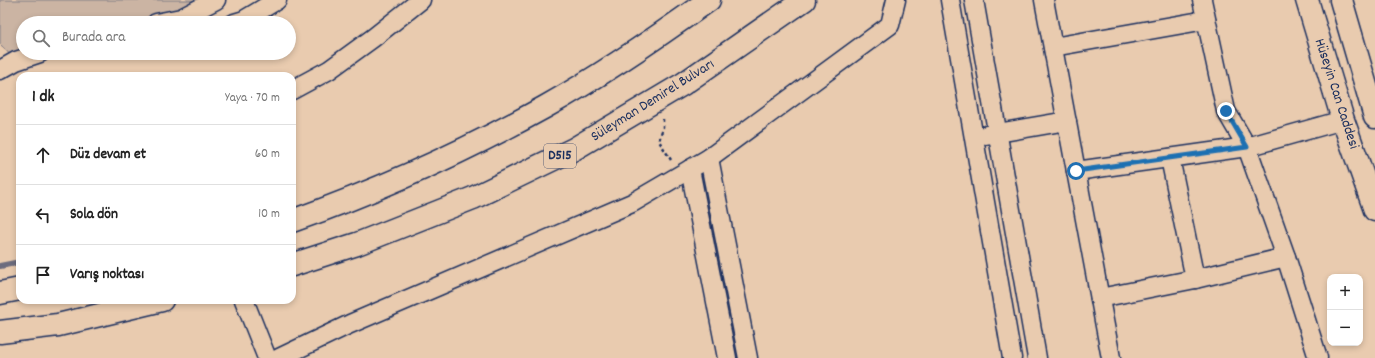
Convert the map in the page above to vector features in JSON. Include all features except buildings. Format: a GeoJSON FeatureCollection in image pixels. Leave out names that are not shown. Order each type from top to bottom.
{"type":"FeatureCollection","features":[{"type":"Feature","properties":{"kind":"main road"},"geometry":{"type":"LineString","coordinates":[[296,220],[326,209],[450,157],[545,107],[649,43],[709,0]]}},
{"type":"Feature","properties":{"kind":"main road","name":"Süleyman Demirel Bulvarı"},"geometry":{"type":"LineString","coordinates":[[296,264],[357,244],[473,198],[574,149],[683,84],[804,0]]}},
{"type":"Feature","properties":{"kind":"main road","name":"Hüseyin Can Caddesi"},"geometry":{"type":"LineString","coordinates":[[1307,0],[1343,120],[1375,210]]}},
{"type":"Feature","properties":{"kind":"main road","name":"Hüseyin Can Caddesi"},"geometry":{"type":"LineString","coordinates":[[1341,0],[1375,117]]}},
{"type":"Feature","properties":{"kind":"main road"},"geometry":{"type":"LineString","coordinates":[[0,293],[16,290]]}},
{"type":"Feature","properties":{"kind":"main road"},"geometry":{"type":"LineString","coordinates":[[0,332],[58,325],[145,304]]}},
{"type":"Feature","properties":{"kind":"street"},"geometry":{"type":"LineString","coordinates":[[195,16],[216,0]]}},
{"type":"Feature","properties":{"kind":"street"},"geometry":{"type":"LineString","coordinates":[[251,16],[277,0]]}},
{"type":"Feature","properties":{"kind":"street"},"geometry":{"type":"LineString","coordinates":[[296,88],[329,70],[421,0]]}},
{"type":"Feature","properties":{"kind":"street"},"geometry":{"type":"LineString","coordinates":[[279,358],[350,324],[632,203],[709,158],[890,25],[896,0]]}},
{"type":"Feature","properties":{"kind":"street"},"geometry":{"type":"LineString","coordinates":[[950,0],[1012,358]]}},
{"type":"Feature","properties":{"kind":"street"},"geometry":{"type":"LineString","coordinates":[[974,0],[1037,358]]}},
{"type":"Feature","properties":{"kind":"street"},"geometry":{"type":"LineString","coordinates":[[1044,0],[1111,358]]}},
{"type":"Feature","properties":{"kind":"street"},"geometry":{"type":"LineString","coordinates":[[1202,0],[1226,111],[1247,147],[1286,258],[1318,358]]}},
{"type":"Feature","properties":{"kind":"street"},"geometry":{"type":"LineString","coordinates":[[1053,47],[1206,20]]}},
{"type":"Feature","properties":{"kind":"street"},"geometry":{"type":"LineString","coordinates":[[0,70],[19,60]]}},
{"type":"Feature","properties":{"kind":"street"},"geometry":{"type":"LineString","coordinates":[[1076,171],[1247,147],[1343,120]]}},
{"type":"Feature","properties":{"kind":"street"},"geometry":{"type":"LineString","coordinates":[[974,138],[997,132],[1067,121]]}},
{"type":"Feature","properties":{"kind":"street"},"geometry":{"type":"LineString","coordinates":[[709,158],[748,358]]}},
{"type":"Feature","properties":{"kind":"street"},"geometry":{"type":"LineString","coordinates":[[1170,158],[1195,279]]}},
{"type":"Feature","properties":{"kind":"street"},"geometry":{"type":"LineString","coordinates":[[690,169],[727,358]]}},
{"type":"Feature","properties":{"kind":"street"},"geometry":{"type":"LineString","coordinates":[[1100,298],[1195,279],[1286,258]]}},
{"type":"Feature","properties":{"kind":"street"},"geometry":{"type":"LineString","coordinates":[[246,304],[267,358]]}},
{"type":"Feature","properties":{"kind":"path"},"geometry":{"type":"LineString","coordinates":[[659,141],[663,127],[662,113]]}},
{"type":"Feature","properties":{"kind":"shaded area"},"geometry":{"type":"Polygon","coordinates":[[[0,0],[216,0],[174,16],[16,16],[16,61],[0,44],[0,0]]]}},
{"type":"Feature","properties":{"kind":"waterway"},"geometry":{"type":"LineString","coordinates":[[0,266],[16,263]]}},
{"type":"Feature","properties":{"kind":"route"},"geometry":{"type":"LineString","coordinates":[[1076,171],[1247,147],[1226,111]]}}]}
